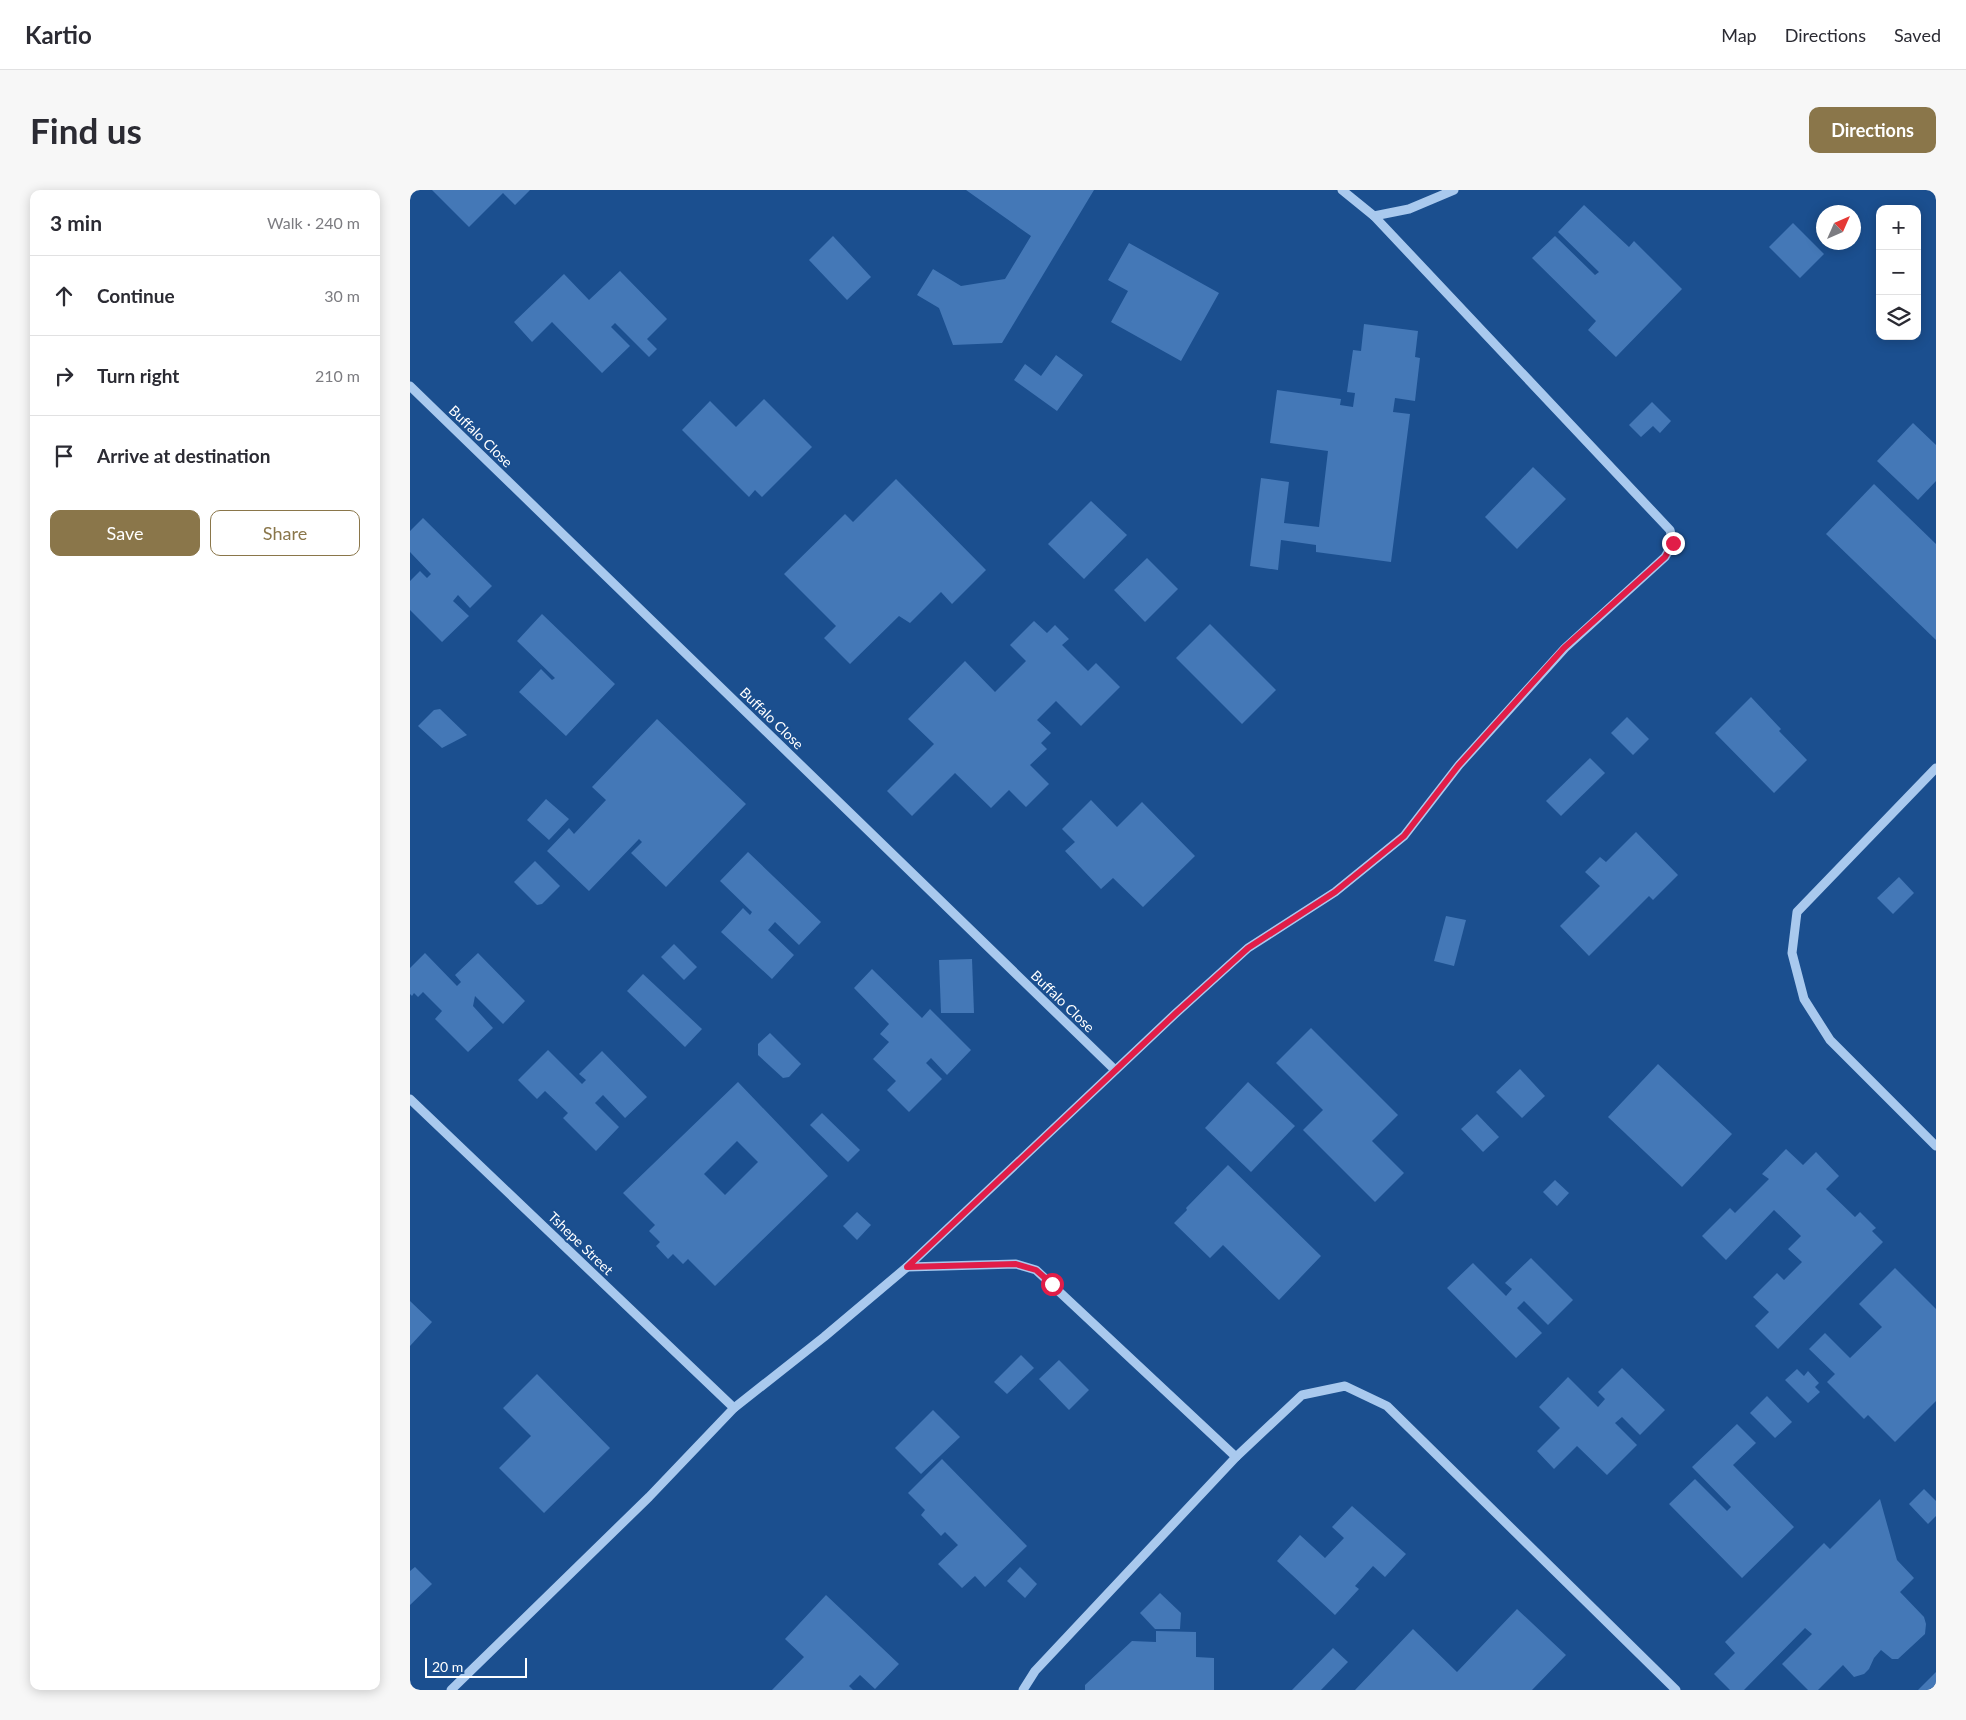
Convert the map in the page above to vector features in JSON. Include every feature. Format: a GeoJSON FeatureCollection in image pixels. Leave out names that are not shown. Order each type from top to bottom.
{"type":"FeatureCollection","features":[{"type":"Feature","properties":{"kind":"street"},"geometry":{"type":"LineString","coordinates":[[451,1690],[649,1497],[734,1408],[824,1337],[907,1267],[1115,1070],[1248,948],[1335,892],[1404,836],[1458,766],[1564,648],[1665,557],[1673,543],[1670,530],[1374,216],[1342,190]]}},
{"type":"Feature","properties":{"kind":"street"},"geometry":{"type":"LineString","coordinates":[[1374,216],[1409,209],[1454,190]]}},
{"type":"Feature","properties":{"kind":"street","name":"Buffalo Close"},"geometry":{"type":"LineString","coordinates":[[410,386],[1115,1070]]}},
{"type":"Feature","properties":{"kind":"street"},"geometry":{"type":"LineString","coordinates":[[1936,768],[1798,912],[1792,953],[1804,999],[1830,1040],[1936,1146]]}},
{"type":"Feature","properties":{"kind":"street","name":"Tshepe Street"},"geometry":{"type":"LineString","coordinates":[[410,1099],[734,1408]]}},
{"type":"Feature","properties":{"kind":"street"},"geometry":{"type":"LineString","coordinates":[[907,1267],[1016,1264],[1036,1270],[1236,1457]]}},
{"type":"Feature","properties":{"kind":"street"},"geometry":{"type":"LineString","coordinates":[[1023,1690],[1035,1671],[1236,1457],[1302,1395],[1345,1386],[1387,1406],[1676,1690]]}},
{"type":"Feature","properties":{"kind":"building"},"geometry":{"type":"Polygon","coordinates":[[[432,190],[530,190],[515,205],[503,193],[469,227],[432,190]]]}},
{"type":"Feature","properties":{"kind":"building"},"geometry":{"type":"Polygon","coordinates":[[[966,190],[1094,190],[1002,343],[953,345],[939,308],[917,295],[933,269],[961,286],[1005,279],[1031,236],[966,190]]]}},
{"type":"Feature","properties":{"kind":"building"},"geometry":{"type":"Polygon","coordinates":[[[1584,205],[1629,247],[1634,241],[1682,289],[1616,357],[1588,330],[1596,321],[1532,258],[1555,236],[1595,275],[1599,272],[1558,232],[1584,205]]]}},
{"type":"Feature","properties":{"kind":"building"},"geometry":{"type":"Polygon","coordinates":[[[1793,223],[1816,246],[1816,250],[1820,250],[1824,254],[1800,278],[1769,247],[1793,223]]]}},
{"type":"Feature","properties":{"kind":"building"},"geometry":{"type":"Polygon","coordinates":[[[833,236],[871,277],[847,300],[809,260],[833,236]]]}},
{"type":"Feature","properties":{"kind":"building"},"geometry":{"type":"Polygon","coordinates":[[[1129,243],[1219,293],[1181,361],[1111,322],[1128,291],[1108,280],[1129,243]]]}},
{"type":"Feature","properties":{"kind":"building"},"geometry":{"type":"Polygon","coordinates":[[[620,271],[667,319],[647,339],[657,349],[649,357],[615,323],[611,327],[630,346],[602,373],[552,322],[532,342],[514,322],[564,274],[589,300],[620,271]]]}},
{"type":"Feature","properties":{"kind":"building"},"geometry":{"type":"Polygon","coordinates":[[[1364,324],[1418,331],[1415,357],[1420,358],[1415,401],[1395,398],[1393,412],[1410,414],[1391,562],[1316,552],[1316,545],[1281,540],[1278,570],[1250,566],[1261,478],[1289,482],[1284,523],[1319,527],[1328,451],[1270,443],[1277,390],[1341,399],[1340,405],[1353,407],[1355,393],[1347,392],[1353,350],[1361,351],[1364,324]]]}},
{"type":"Feature","properties":{"kind":"building"},"geometry":{"type":"Polygon","coordinates":[[[1056,355],[1083,375],[1057,411],[1014,380],[1025,364],[1041,376],[1056,355]]]}},
{"type":"Feature","properties":{"kind":"building"},"geometry":{"type":"Polygon","coordinates":[[[764,399],[812,447],[762,497],[755,490],[749,497],[682,430],[710,401],[736,427],[764,399]]]}},
{"type":"Feature","properties":{"kind":"building"},"geometry":{"type":"Polygon","coordinates":[[[1652,402],[1671,421],[1660,433],[1653,426],[1641,437],[1629,425],[1652,402]]]}},
{"type":"Feature","properties":{"kind":"building"},"geometry":{"type":"Polygon","coordinates":[[[1913,423],[1936,445],[1936,481],[1918,500],[1877,461],[1913,423]]]}},
{"type":"Feature","properties":{"kind":"building"},"geometry":{"type":"Polygon","coordinates":[[[1533,467],[1566,499],[1517,549],[1485,517],[1533,467]]]}},
{"type":"Feature","properties":{"kind":"building"},"geometry":{"type":"Polygon","coordinates":[[[896,479],[986,570],[952,604],[941,592],[910,623],[899,616],[850,664],[824,638],[836,626],[784,574],[845,514],[853,522],[896,479]]]}},
{"type":"Feature","properties":{"kind":"building"},"geometry":{"type":"Polygon","coordinates":[[[1874,484],[1936,544],[1936,640],[1826,534],[1874,484]]]}},
{"type":"Feature","properties":{"kind":"building"},"geometry":{"type":"Polygon","coordinates":[[[1091,501],[1127,535],[1084,579],[1048,544],[1091,501]]]}},
{"type":"Feature","properties":{"kind":"building"},"geometry":{"type":"Polygon","coordinates":[[[423,518],[492,586],[470,608],[458,595],[453,601],[469,616],[442,642],[410,610],[410,581],[420,571],[427,578],[431,574],[410,552],[410,531],[423,518]]]}},
{"type":"Feature","properties":{"kind":"building"},"geometry":{"type":"Polygon","coordinates":[[[1147,558],[1178,589],[1145,622],[1114,590],[1147,558]]]}},
{"type":"Feature","properties":{"kind":"building"},"geometry":{"type":"Polygon","coordinates":[[[542,614],[615,684],[566,736],[519,692],[541,669],[552,680],[555,678],[517,641],[542,614]]]}},
{"type":"Feature","properties":{"kind":"building"},"geometry":{"type":"Polygon","coordinates":[[[1034,621],[1047,633],[1055,625],[1069,639],[1062,645],[1088,671],[1096,663],[1120,687],[1081,726],[1056,701],[1037,720],[1051,733],[1041,743],[1047,749],[1030,765],[1049,784],[1026,807],[1009,790],[991,808],[955,773],[912,816],[887,791],[934,744],[908,719],[965,661],[995,692],[1026,661],[1010,645],[1034,621]]]}},
{"type":"Feature","properties":{"kind":"building"},"geometry":{"type":"Polygon","coordinates":[[[1210,624],[1276,690],[1242,724],[1176,658],[1210,624]]]}},
{"type":"Feature","properties":{"kind":"building"},"geometry":{"type":"Polygon","coordinates":[[[1751,697],[1781,729],[1779,731],[1807,760],[1774,793],[1715,733],[1751,697]]]}},
{"type":"Feature","properties":{"kind":"building"},"geometry":{"type":"Polygon","coordinates":[[[440,709],[467,735],[442,748],[418,726],[434,710],[440,709]]]}},
{"type":"Feature","properties":{"kind":"building"},"geometry":{"type":"Polygon","coordinates":[[[1627,717],[1649,739],[1633,755],[1611,733],[1627,717]]]}},
{"type":"Feature","properties":{"kind":"building"},"geometry":{"type":"Polygon","coordinates":[[[657,719],[746,804],[666,887],[631,853],[642,842],[639,839],[589,891],[547,851],[569,828],[574,834],[606,800],[592,787],[657,719]]]}},
{"type":"Feature","properties":{"kind":"building"},"geometry":{"type":"Polygon","coordinates":[[[1590,758],[1605,773],[1561,816],[1546,801],[1590,758]]]}},
{"type":"Feature","properties":{"kind":"building"},"geometry":{"type":"Polygon","coordinates":[[[546,799],[569,819],[549,840],[527,820],[546,799]]]}},
{"type":"Feature","properties":{"kind":"building"},"geometry":{"type":"Polygon","coordinates":[[[1091,800],[1117,827],[1142,802],[1195,856],[1143,907],[1113,878],[1101,889],[1065,851],[1075,842],[1062,829],[1091,800]]]}},
{"type":"Feature","properties":{"kind":"building"},"geometry":{"type":"Polygon","coordinates":[[[1636,832],[1678,875],[1653,900],[1649,896],[1589,956],[1560,926],[1600,886],[1585,872],[1600,857],[1606,862],[1636,832]]]}},
{"type":"Feature","properties":{"kind":"building"},"geometry":{"type":"Polygon","coordinates":[[[748,852],[821,922],[799,945],[775,922],[768,930],[794,955],[772,979],[721,932],[743,908],[750,915],[752,912],[720,881],[748,852]]]}},
{"type":"Feature","properties":{"kind":"building"},"geometry":{"type":"Polygon","coordinates":[[[535,861],[560,886],[542,904],[537,905],[514,882],[535,861]]]}},
{"type":"Feature","properties":{"kind":"building"},"geometry":{"type":"Polygon","coordinates":[[[1899,877],[1914,893],[1893,914],[1877,898],[1899,877]]]}},
{"type":"Feature","properties":{"kind":"building"},"geometry":{"type":"Polygon","coordinates":[[[1446,916],[1466,920],[1454,966],[1434,961],[1446,916]]]}},
{"type":"Feature","properties":{"kind":"building"},"geometry":{"type":"Polygon","coordinates":[[[674,944],[697,967],[684,980],[661,957],[674,944]]]}},
{"type":"Feature","properties":{"kind":"building"},"geometry":{"type":"Polygon","coordinates":[[[425,953],[457,986],[461,982],[455,975],[478,953],[525,1001],[503,1024],[475,996],[473,1006],[493,1028],[468,1052],[435,1019],[442,1011],[423,992],[418,997],[414,993],[412,996],[410,994],[410,968],[425,953]]]}},
{"type":"Feature","properties":{"kind":"building"},"geometry":{"type":"Polygon","coordinates":[[[972,959],[974,1013],[941,1013],[939,960],[972,959]]]}},
{"type":"Feature","properties":{"kind":"building"},"geometry":{"type":"Polygon","coordinates":[[[872,969],[922,1018],[930,1009],[971,1050],[947,1075],[931,1058],[926,1063],[942,1079],[909,1112],[887,1090],[896,1081],[873,1059],[889,1042],[880,1034],[889,1024],[854,988],[872,969]]]}},
{"type":"Feature","properties":{"kind":"building"},"geometry":{"type":"Polygon","coordinates":[[[643,974],[702,1029],[685,1047],[627,991],[643,974]]]}},
{"type":"Feature","properties":{"kind":"building"},"geometry":{"type":"Polygon","coordinates":[[[1311,1028],[1398,1115],[1372,1141],[1404,1173],[1375,1202],[1303,1130],[1323,1110],[1276,1063],[1311,1028]]]}},
{"type":"Feature","properties":{"kind":"building"},"geometry":{"type":"Polygon","coordinates":[[[770,1033],[801,1064],[789,1077],[783,1078],[758,1055],[758,1044],[770,1033]]]}},
{"type":"Feature","properties":{"kind":"building"},"geometry":{"type":"Polygon","coordinates":[[[548,1050],[582,1084],[586,1080],[579,1074],[602,1051],[647,1097],[625,1118],[603,1095],[595,1103],[619,1127],[596,1151],[563,1118],[568,1113],[545,1091],[537,1099],[518,1080],[548,1050]]]}},
{"type":"Feature","properties":{"kind":"building"},"geometry":{"type":"Polygon","coordinates":[[[1658,1064],[1732,1134],[1682,1187],[1608,1117],[1658,1064]]]}},
{"type":"Feature","properties":{"kind":"building"},"geometry":{"type":"Polygon","coordinates":[[[1520,1069],[1545,1096],[1522,1118],[1496,1092],[1520,1069]]]}},
{"type":"Feature","properties":{"kind":"building"},"geometry":{"type":"Polygon","coordinates":[[[738,1082],[828,1176],[715,1286],[688,1259],[683,1264],[673,1254],[668,1259],[656,1246],[660,1242],[649,1231],[655,1225],[623,1193],[738,1082]],[[737,1141],[704,1174],[725,1195],[758,1162],[737,1141]]]}},
{"type":"Feature","properties":{"kind":"building"},"geometry":{"type":"Polygon","coordinates":[[[1248,1082],[1295,1126],[1251,1172],[1205,1128],[1248,1082]]]}},
{"type":"Feature","properties":{"kind":"building"},"geometry":{"type":"Polygon","coordinates":[[[822,1113],[860,1150],[848,1162],[810,1125],[822,1113]]]}},
{"type":"Feature","properties":{"kind":"building"},"geometry":{"type":"Polygon","coordinates":[[[1477,1114],[1499,1137],[1483,1152],[1461,1129],[1477,1114]]]}},
{"type":"Feature","properties":{"kind":"building"},"geometry":{"type":"Polygon","coordinates":[[[1786,1149],[1803,1165],[1816,1152],[1839,1176],[1826,1189],[1855,1217],[1860,1212],[1876,1228],[1872,1231],[1883,1242],[1778,1349],[1755,1326],[1769,1312],[1753,1297],[1777,1273],[1784,1280],[1802,1262],[1788,1249],[1801,1236],[1774,1210],[1726,1260],[1702,1236],[1730,1208],[1735,1213],[1769,1179],[1762,1174],[1786,1149]]]}},
{"type":"Feature","properties":{"kind":"building"},"geometry":{"type":"Polygon","coordinates":[[[1228,1165],[1321,1256],[1279,1300],[1223,1245],[1210,1258],[1174,1223],[1228,1165]]]}},
{"type":"Feature","properties":{"kind":"building"},"geometry":{"type":"Polygon","coordinates":[[[1555,1180],[1569,1193],[1557,1206],[1543,1192],[1555,1180]]]}},
{"type":"Feature","properties":{"kind":"building"},"geometry":{"type":"Polygon","coordinates":[[[857,1212],[871,1225],[857,1240],[843,1226],[857,1212]]]}},
{"type":"Feature","properties":{"kind":"building"},"geometry":{"type":"Polygon","coordinates":[[[1531,1258],[1573,1300],[1548,1325],[1524,1301],[1517,1308],[1542,1333],[1516,1358],[1447,1288],[1473,1263],[1506,1296],[1512,1289],[1505,1283],[1531,1258]]]}},
{"type":"Feature","properties":{"kind":"building"},"geometry":{"type":"Polygon","coordinates":[[[1895,1268],[1936,1309],[1936,1401],[1895,1442],[1868,1415],[1864,1419],[1827,1382],[1835,1374],[1809,1349],[1825,1333],[1850,1358],[1882,1327],[1859,1304],[1895,1268]]]}},
{"type":"Feature","properties":{"kind":"building"},"geometry":{"type":"Polygon","coordinates":[[[410,1301],[432,1322],[410,1346],[410,1301]]]}},
{"type":"Feature","properties":{"kind":"building"},"geometry":{"type":"Polygon","coordinates":[[[1021,1355],[1034,1368],[1007,1394],[994,1382],[1021,1355]]]}},
{"type":"Feature","properties":{"kind":"building"},"geometry":{"type":"Polygon","coordinates":[[[1059,1360],[1089,1390],[1069,1410],[1039,1379],[1059,1360]]]}},
{"type":"Feature","properties":{"kind":"building"},"geometry":{"type":"Polygon","coordinates":[[[1622,1368],[1665,1410],[1640,1435],[1622,1417],[1615,1423],[1637,1445],[1607,1475],[1577,1446],[1554,1469],[1537,1451],[1560,1428],[1539,1407],[1568,1377],[1598,1407],[1605,1399],[1598,1392],[1622,1368]]]}},
{"type":"Feature","properties":{"kind":"building"},"geometry":{"type":"Polygon","coordinates":[[[1797,1369],[1804,1376],[1808,1371],[1819,1383],[1815,1387],[1820,1392],[1808,1403],[1785,1380],[1797,1369]]]}},
{"type":"Feature","properties":{"kind":"building"},"geometry":{"type":"Polygon","coordinates":[[[537,1374],[610,1448],[544,1513],[499,1468],[531,1436],[503,1408],[537,1374]]]}},
{"type":"Feature","properties":{"kind":"building"},"geometry":{"type":"Polygon","coordinates":[[[1767,1396],[1792,1422],[1775,1438],[1750,1413],[1767,1396]]]}},
{"type":"Feature","properties":{"kind":"building"},"geometry":{"type":"Polygon","coordinates":[[[933,1410],[960,1437],[921,1474],[895,1448],[933,1410]]]}},
{"type":"Feature","properties":{"kind":"building"},"geometry":{"type":"Polygon","coordinates":[[[1737,1424],[1756,1443],[1733,1465],[1794,1527],[1742,1578],[1669,1504],[1695,1479],[1727,1511],[1731,1507],[1692,1467],[1737,1424]]]}},
{"type":"Feature","properties":{"kind":"building"},"geometry":{"type":"Polygon","coordinates":[[[942,1459],[1027,1546],[985,1587],[975,1576],[962,1588],[938,1564],[958,1545],[945,1532],[941,1536],[921,1515],[925,1510],[908,1493],[942,1459]]]}},
{"type":"Feature","properties":{"kind":"building"},"geometry":{"type":"Polygon","coordinates":[[[1924,1489],[1936,1501],[1936,1516],[1928,1524],[1909,1504],[1924,1489]]]}},
{"type":"Feature","properties":{"kind":"building"},"geometry":{"type":"Polygon","coordinates":[[[1880,1499],[1897,1560],[1914,1578],[1900,1592],[1924,1617],[1926,1624],[1925,1634],[1898,1659],[1892,1659],[1881,1650],[1864,1674],[1854,1677],[1843,1665],[1818,1690],[1808,1690],[1782,1664],[1812,1634],[1805,1628],[1744,1690],[1730,1690],[1714,1674],[1735,1653],[1725,1642],[1824,1543],[1830,1549],[1880,1499]]]}},
{"type":"Feature","properties":{"kind":"building"},"geometry":{"type":"Polygon","coordinates":[[[1352,1506],[1406,1554],[1385,1577],[1373,1566],[1355,1586],[1359,1589],[1335,1615],[1277,1561],[1300,1535],[1325,1558],[1344,1538],[1332,1527],[1352,1506]]]}},
{"type":"Feature","properties":{"kind":"building"},"geometry":{"type":"Polygon","coordinates":[[[415,1567],[432,1584],[410,1605],[410,1571],[415,1567]]]}},
{"type":"Feature","properties":{"kind":"building"},"geometry":{"type":"Polygon","coordinates":[[[1020,1567],[1037,1584],[1025,1598],[1007,1581],[1020,1567]]]}},
{"type":"Feature","properties":{"kind":"building"},"geometry":{"type":"Polygon","coordinates":[[[1160,1593],[1181,1613],[1180,1629],[1155,1629],[1140,1613],[1160,1593]]]}},
{"type":"Feature","properties":{"kind":"building"},"geometry":{"type":"Polygon","coordinates":[[[826,1595],[899,1664],[875,1689],[860,1675],[849,1686],[853,1690],[772,1690],[804,1657],[785,1639],[826,1595]]]}},
{"type":"Feature","properties":{"kind":"building"},"geometry":{"type":"Polygon","coordinates":[[[1517,1609],[1566,1655],[1532,1690],[1355,1690],[1413,1629],[1457,1672],[1517,1609]]]}},
{"type":"Feature","properties":{"kind":"building"},"geometry":{"type":"Polygon","coordinates":[[[1156,1631],[1196,1632],[1196,1657],[1214,1658],[1214,1690],[1085,1690],[1085,1685],[1132,1641],[1156,1642],[1156,1631]]]}},
{"type":"Feature","properties":{"kind":"building"},"geometry":{"type":"Polygon","coordinates":[[[1333,1648],[1348,1662],[1321,1690],[1292,1690],[1333,1648]]]}},
{"type":"Feature","properties":{"kind":"building"},"geometry":{"type":"Polygon","coordinates":[[[1936,1672],[1936,1690],[1918,1690],[1936,1672]]]}},
{"type":"Feature","properties":{"kind":"route"},"geometry":{"type":"LineString","coordinates":[[1052,1284],[1036,1270],[1016,1264],[907,1267],[1175,1014],[1248,948],[1335,892],[1404,836],[1458,766],[1564,648],[1665,557],[1673,543]]}}]}
